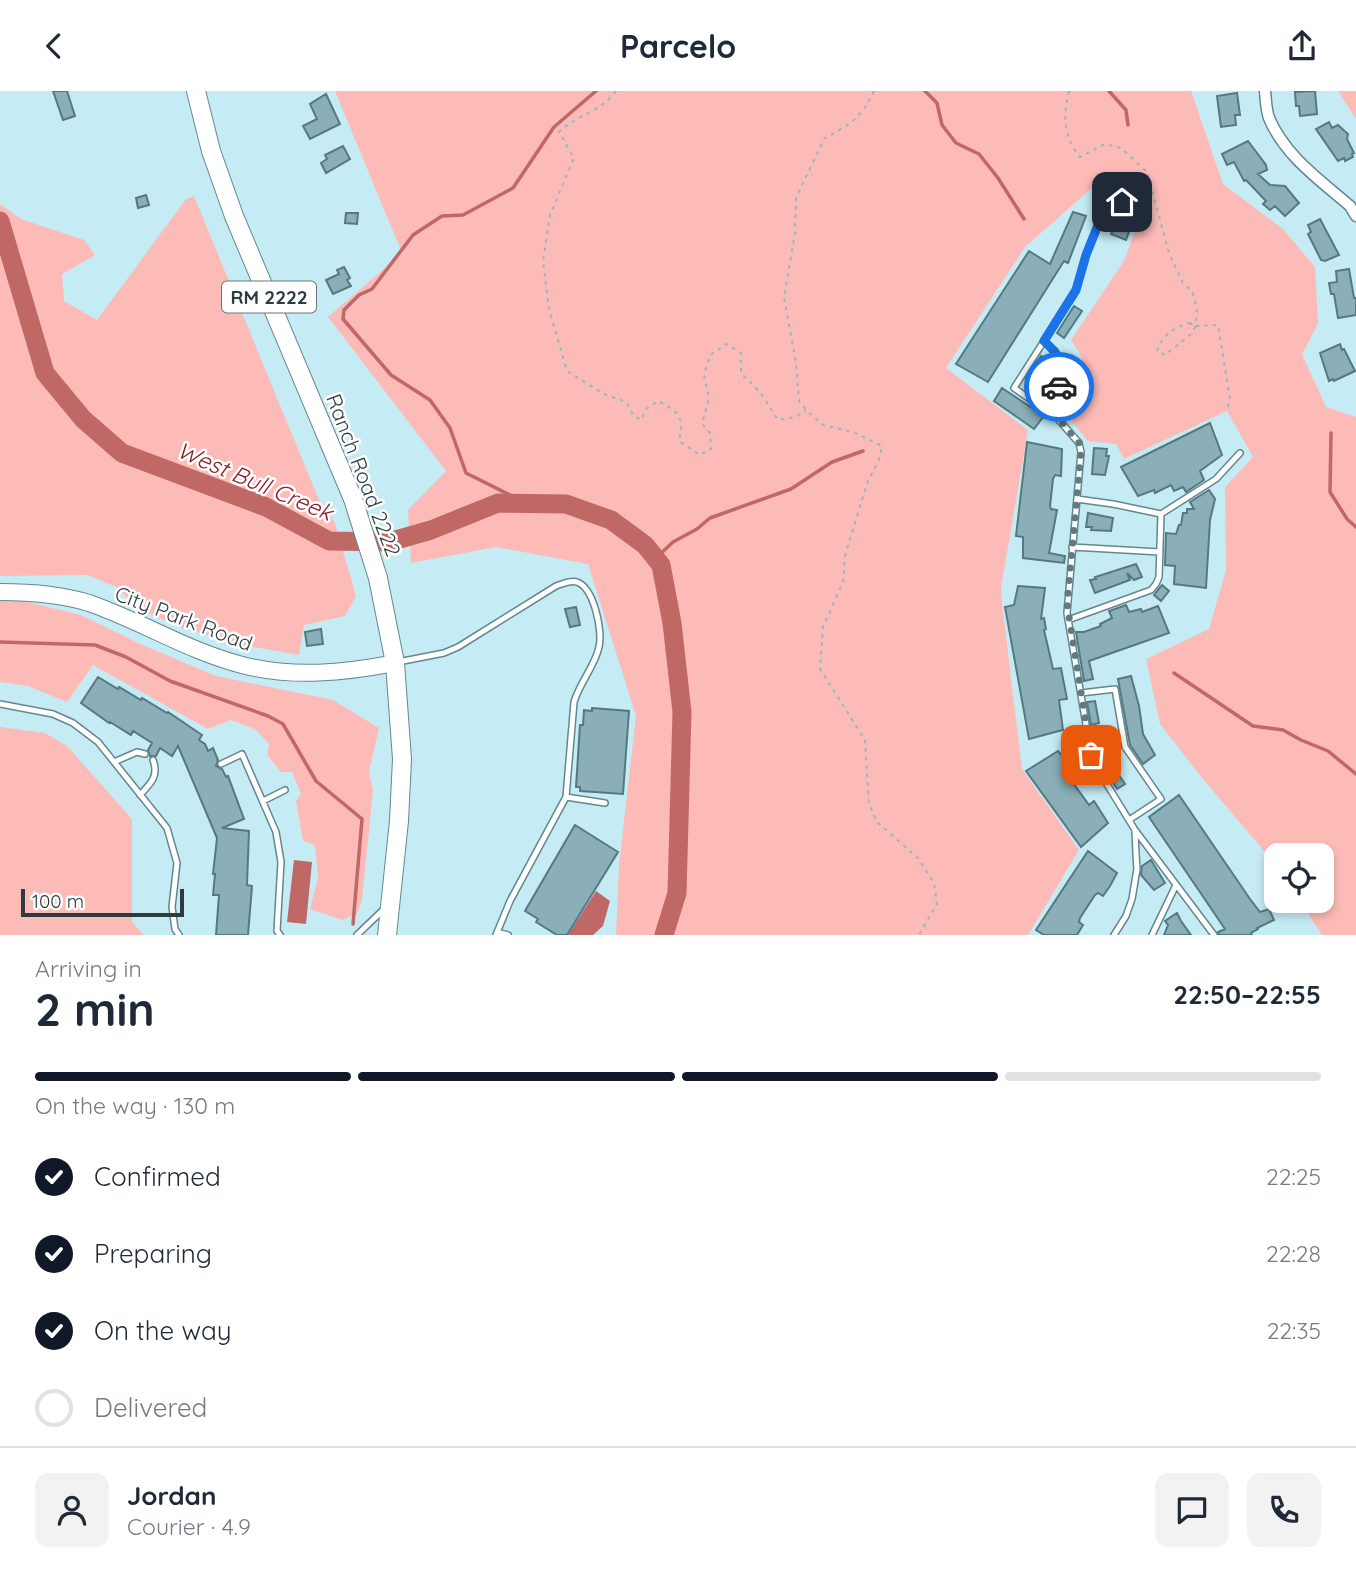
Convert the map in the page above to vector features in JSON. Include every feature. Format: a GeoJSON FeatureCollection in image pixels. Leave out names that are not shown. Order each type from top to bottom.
{"type":"FeatureCollection","features":[{"type":"Feature","properties":{"kind":"main road","name":"Ranch Road 2222"},"geometry":{"type":"LineString","coordinates":[[196,91],[211,151],[234,216],[354,499],[383,601],[395,663],[402,759],[399,821],[387,935]]}},
{"type":"Feature","properties":{"kind":"street"},"geometry":{"type":"LineString","coordinates":[[1265,91],[1268,116],[1282,143],[1350,206],[1356,216]]}},
{"type":"Feature","properties":{"kind":"street","name":"City Park Road"},"geometry":{"type":"LineString","coordinates":[[0,592],[48,594],[91,604],[220,658],[261,669],[324,673],[395,663]]}},
{"type":"Feature","properties":{"kind":"lane"},"geometry":{"type":"LineString","coordinates":[[1058,410],[1044,409],[1014,388],[1076,290],[1102,215],[1122,202]]}},
{"type":"Feature","properties":{"kind":"lane"},"geometry":{"type":"LineString","coordinates":[[1044,341],[1060,360],[1060,422],[1081,447],[1067,604],[1092,760],[1135,830],[1214,935]]}},
{"type":"Feature","properties":{"kind":"lane"},"geometry":{"type":"LineString","coordinates":[[1077,499],[1161,514],[1216,479],[1240,453]]}},
{"type":"Feature","properties":{"kind":"lane"},"geometry":{"type":"LineString","coordinates":[[1068,620],[1154,588],[1159,577],[1161,514]]}},
{"type":"Feature","properties":{"kind":"lane"},"geometry":{"type":"LineString","coordinates":[[1072,547],[1160,552]]}},
{"type":"Feature","properties":{"kind":"lane"},"geometry":{"type":"LineString","coordinates":[[395,663],[444,653],[458,647],[556,586],[567,582],[577,582],[584,587],[593,602],[601,633],[595,658],[574,702],[566,797],[510,901],[497,933],[508,935]]}},
{"type":"Feature","properties":{"kind":"lane"},"geometry":{"type":"LineString","coordinates":[[1081,694],[1115,689],[1125,747],[1161,799],[1129,820]]}},
{"type":"Feature","properties":{"kind":"lane"},"geometry":{"type":"LineString","coordinates":[[0,704],[53,714],[73,723],[98,742],[167,828],[177,863],[173,907],[178,935]]}},
{"type":"Feature","properties":{"kind":"lane"},"geometry":{"type":"LineString","coordinates":[[114,762],[136,752],[145,754]]}},
{"type":"Feature","properties":{"kind":"lane"},"geometry":{"type":"LineString","coordinates":[[220,764],[242,754],[276,832],[281,862],[277,931],[280,935]]}},
{"type":"Feature","properties":{"kind":"lane"},"geometry":{"type":"LineString","coordinates":[[140,795],[154,780],[157,769],[153,759]]}},
{"type":"Feature","properties":{"kind":"lane"},"geometry":{"type":"LineString","coordinates":[[263,801],[285,790]]}},
{"type":"Feature","properties":{"kind":"lane"},"geometry":{"type":"LineString","coordinates":[[566,797],[605,803]]}},
{"type":"Feature","properties":{"kind":"lane"},"geometry":{"type":"LineString","coordinates":[[1114,935],[1129,908],[1135,890],[1135,830]]}},
{"type":"Feature","properties":{"kind":"lane"},"geometry":{"type":"LineString","coordinates":[[1152,935],[1176,885]]}},
{"type":"Feature","properties":{"kind":"lane"},"geometry":{"type":"LineString","coordinates":[[357,935],[382,912],[392,892]]}},
{"type":"Feature","properties":{"kind":"path"},"geometry":{"type":"LineString","coordinates":[[616,91],[608,102],[568,123],[559,132],[573,158],[550,215],[543,261],[549,309],[567,371],[604,394],[626,402],[640,421],[646,409],[658,401],[676,411],[682,423],[680,442],[701,455],[710,449],[710,433],[702,424],[709,397],[704,375],[710,355],[727,344],[741,353],[741,373],[760,392],[778,420],[807,411]]}},
{"type":"Feature","properties":{"kind":"path"},"geometry":{"type":"LineString","coordinates":[[874,91],[865,108],[851,123],[824,139],[796,198],[795,233],[784,297],[796,363],[799,401],[824,425],[853,432],[882,446],[880,460],[867,483],[845,556],[843,582],[823,627],[820,669],[865,740],[869,804],[877,822],[918,858],[934,883],[936,904],[919,935]]}},
{"type":"Feature","properties":{"kind":"path"},"geometry":{"type":"LineString","coordinates":[[1069,91],[1065,107],[1065,127],[1070,145],[1080,157],[1105,144],[1121,148],[1147,172],[1169,253],[1183,282],[1192,291],[1197,308],[1196,326],[1190,335],[1165,355],[1157,351],[1160,342],[1169,332],[1189,323],[1196,326],[1218,325],[1230,399],[1227,411]]}},
{"type":"Feature","properties":{"kind":"shaded area"},"geometry":{"type":"Polygon","coordinates":[[[335,91],[1191,91],[1223,184],[1283,229],[1315,267],[1318,324],[1302,354],[1326,407],[1356,417],[1356,935],[1322,935],[1308,913],[1334,913],[1334,843],[1264,843],[1264,851],[1160,724],[1146,659],[1209,629],[1226,570],[1225,487],[1253,457],[1227,411],[1124,459],[1116,444],[1088,441],[1072,422],[1082,357],[1071,340],[1124,261],[1137,225],[1109,173],[1025,247],[946,368],[1028,430],[1001,588],[1022,769],[1079,850],[1028,935],[616,935],[619,865],[636,716],[588,564],[496,547],[411,563],[408,510],[446,471],[328,317],[402,253],[335,91]]]}},
{"type":"Feature","properties":{"kind":"shaded area"},"geometry":{"type":"Polygon","coordinates":[[[1338,91],[1356,91],[1356,119],[1338,91]]]}},
{"type":"Feature","properties":{"kind":"shaded area"},"geometry":{"type":"Polygon","coordinates":[[[194,196],[319,500],[335,523],[356,596],[345,616],[304,625],[299,655],[242,645],[183,628],[142,611],[116,587],[88,575],[0,576],[0,204],[21,219],[84,240],[95,255],[62,274],[64,301],[97,320],[186,199],[194,196]]]}},
{"type":"Feature","properties":{"kind":"shaded area"},"geometry":{"type":"Polygon","coordinates":[[[19,600],[81,615],[216,676],[333,700],[379,728],[369,772],[373,790],[362,900],[357,914],[342,920],[310,909],[318,877],[315,845],[303,841],[296,801],[301,794],[292,772],[281,772],[267,755],[269,744],[255,729],[231,720],[208,729],[93,665],[67,702],[28,686],[0,682],[0,601],[19,600]]]}},
{"type":"Feature","properties":{"kind":"shaded area"},"geometry":{"type":"Polygon","coordinates":[[[0,727],[45,733],[67,746],[132,819],[132,922],[144,935],[0,935],[0,727]]]}},
{"type":"Feature","properties":{"kind":"shaded area"},"geometry":{"type":"Polygon","coordinates":[[[294,860],[312,862],[306,924],[287,922],[294,860]]]}},
{"type":"Feature","properties":{"kind":"shaded area"},"geometry":{"type":"Polygon","coordinates":[[[596,891],[610,901],[603,926],[593,935],[568,935],[596,891]]]}},
{"type":"Feature","properties":{"kind":"building"},"geometry":{"type":"Polygon","coordinates":[[[53,91],[67,91],[75,116],[63,120],[53,91]]]}},
{"type":"Feature","properties":{"kind":"building"},"geometry":{"type":"Polygon","coordinates":[[[1315,91],[1317,114],[1300,116],[1295,92],[1315,91]]]}},
{"type":"Feature","properties":{"kind":"building"},"geometry":{"type":"Polygon","coordinates":[[[1237,93],[1240,115],[1235,115],[1236,125],[1221,127],[1217,96],[1237,93]]]}},
{"type":"Feature","properties":{"kind":"building"},"geometry":{"type":"Polygon","coordinates":[[[326,94],[340,124],[310,139],[303,126],[317,119],[310,104],[326,94]]]}},
{"type":"Feature","properties":{"kind":"building"},"geometry":{"type":"Polygon","coordinates":[[[1329,122],[1332,128],[1338,125],[1348,134],[1353,157],[1338,161],[1316,129],[1329,122]]]}},
{"type":"Feature","properties":{"kind":"building"},"geometry":{"type":"Polygon","coordinates":[[[1248,141],[1266,165],[1267,170],[1258,174],[1270,185],[1285,186],[1299,203],[1285,216],[1275,206],[1270,210],[1263,204],[1266,201],[1244,181],[1234,162],[1227,165],[1222,154],[1248,141]]]}},
{"type":"Feature","properties":{"kind":"building"},"geometry":{"type":"Polygon","coordinates":[[[343,146],[350,159],[326,173],[321,163],[327,159],[325,155],[343,146]]]}},
{"type":"Feature","properties":{"kind":"building"},"geometry":{"type":"Polygon","coordinates":[[[146,195],[149,205],[138,208],[136,198],[146,195]]]}},
{"type":"Feature","properties":{"kind":"building"},"geometry":{"type":"Polygon","coordinates":[[[1073,212],[1086,216],[1068,263],[1064,261],[988,382],[956,364],[1029,251],[1050,264],[1073,212]]]}},
{"type":"Feature","properties":{"kind":"building"},"geometry":{"type":"Polygon","coordinates":[[[346,213],[358,213],[357,224],[345,223],[346,213]]]}},
{"type":"Feature","properties":{"kind":"building"},"geometry":{"type":"Polygon","coordinates":[[[1320,219],[1339,255],[1325,261],[1321,260],[1308,234],[1311,232],[1308,225],[1320,219]]]}},
{"type":"Feature","properties":{"kind":"building"},"geometry":{"type":"Polygon","coordinates":[[[1115,226],[1129,232],[1126,240],[1111,234],[1115,226]]]}},
{"type":"Feature","properties":{"kind":"building"},"geometry":{"type":"Polygon","coordinates":[[[344,267],[351,286],[333,294],[326,280],[339,274],[337,270],[344,267]]]}},
{"type":"Feature","properties":{"kind":"building"},"geometry":{"type":"Polygon","coordinates":[[[1349,269],[1356,298],[1356,315],[1338,318],[1334,294],[1331,294],[1329,283],[1337,282],[1336,271],[1349,269]]]}},
{"type":"Feature","properties":{"kind":"building"},"geometry":{"type":"Polygon","coordinates":[[[1074,306],[1082,311],[1064,338],[1057,333],[1074,306]]]}},
{"type":"Feature","properties":{"kind":"building"},"geometry":{"type":"Polygon","coordinates":[[[1340,344],[1355,371],[1329,381],[1320,353],[1340,344]]]}},
{"type":"Feature","properties":{"kind":"building"},"geometry":{"type":"Polygon","coordinates":[[[1041,356],[1049,360],[1035,383],[1027,379],[1041,356]]]}},
{"type":"Feature","properties":{"kind":"building"},"geometry":{"type":"Polygon","coordinates":[[[1002,388],[1044,416],[1034,429],[994,401],[1002,388]]]}},
{"type":"Feature","properties":{"kind":"building"},"geometry":{"type":"Polygon","coordinates":[[[1210,423],[1222,455],[1200,471],[1204,480],[1186,492],[1183,487],[1174,491],[1171,485],[1155,493],[1154,490],[1138,496],[1121,467],[1210,423]]]}},
{"type":"Feature","properties":{"kind":"building"},"geometry":{"type":"Polygon","coordinates":[[[1027,442],[1062,449],[1061,476],[1055,475],[1053,479],[1050,506],[1051,509],[1057,510],[1049,553],[1065,556],[1064,563],[1023,558],[1023,537],[1016,536],[1027,442]]]}},
{"type":"Feature","properties":{"kind":"building"},"geometry":{"type":"Polygon","coordinates":[[[1094,448],[1107,449],[1106,456],[1109,456],[1105,475],[1092,474],[1094,448]]]}},
{"type":"Feature","properties":{"kind":"building"},"geometry":{"type":"Polygon","coordinates":[[[1209,490],[1215,499],[1210,520],[1206,588],[1174,584],[1175,566],[1165,565],[1166,533],[1176,534],[1183,513],[1187,513],[1187,509],[1194,509],[1190,502],[1209,490]]]}},
{"type":"Feature","properties":{"kind":"building"},"geometry":{"type":"Polygon","coordinates":[[[1088,513],[1113,518],[1111,531],[1091,530],[1092,527],[1086,527],[1088,513]]]}},
{"type":"Feature","properties":{"kind":"building"},"geometry":{"type":"Polygon","coordinates":[[[1136,564],[1142,577],[1134,580],[1127,573],[1130,580],[1095,593],[1090,580],[1136,564]]]}},
{"type":"Feature","properties":{"kind":"building"},"geometry":{"type":"Polygon","coordinates":[[[1162,585],[1169,591],[1161,601],[1154,595],[1162,585]]]}},
{"type":"Feature","properties":{"kind":"building"},"geometry":{"type":"Polygon","coordinates":[[[1018,586],[1045,588],[1041,619],[1044,618],[1053,669],[1061,668],[1067,699],[1059,700],[1063,730],[1029,739],[1005,607],[1014,605],[1018,586]]]}},
{"type":"Feature","properties":{"kind":"building"},"geometry":{"type":"Polygon","coordinates":[[[1126,605],[1129,612],[1141,609],[1142,612],[1158,606],[1169,633],[1089,661],[1093,679],[1084,681],[1076,632],[1101,626],[1100,624],[1112,618],[1109,611],[1126,605]]]}},
{"type":"Feature","properties":{"kind":"building"},"geometry":{"type":"Polygon","coordinates":[[[576,607],[580,625],[570,627],[565,609],[576,607]]]}},
{"type":"Feature","properties":{"kind":"building"},"geometry":{"type":"Polygon","coordinates":[[[321,629],[323,644],[307,646],[305,632],[321,629]]]}},
{"type":"Feature","properties":{"kind":"building"},"geometry":{"type":"Polygon","coordinates":[[[1131,676],[1143,734],[1155,755],[1143,764],[1130,745],[1118,679],[1131,676]]]}},
{"type":"Feature","properties":{"kind":"building"},"geometry":{"type":"Polygon","coordinates":[[[98,677],[168,712],[202,735],[199,740],[205,744],[208,751],[213,748],[218,760],[216,766],[228,776],[244,819],[222,828],[249,831],[247,885],[252,886],[248,935],[216,935],[219,895],[213,895],[213,874],[217,838],[178,746],[172,756],[160,748],[156,756],[150,756],[148,750],[152,743],[133,731],[131,735],[109,723],[81,703],[98,677]]]}},
{"type":"Feature","properties":{"kind":"building"},"geometry":{"type":"Polygon","coordinates":[[[1095,701],[1099,723],[1091,725],[1087,702],[1095,701]]]}},
{"type":"Feature","properties":{"kind":"building"},"geometry":{"type":"Polygon","coordinates":[[[592,708],[629,711],[623,794],[580,791],[580,787],[576,787],[580,725],[583,725],[584,710],[592,711],[592,708]]]}},
{"type":"Feature","properties":{"kind":"building"},"geometry":{"type":"Polygon","coordinates":[[[1058,751],[1075,772],[1070,776],[1071,780],[1089,805],[1094,801],[1108,823],[1081,847],[1026,771],[1058,751]]]}},
{"type":"Feature","properties":{"kind":"building"},"geometry":{"type":"Polygon","coordinates":[[[1104,754],[1125,784],[1117,789],[1097,758],[1104,754]]]}},
{"type":"Feature","properties":{"kind":"building"},"geometry":{"type":"Polygon","coordinates":[[[1179,795],[1250,899],[1260,912],[1271,913],[1274,920],[1257,928],[1252,935],[1219,935],[1218,932],[1225,929],[1149,817],[1179,795]]]}},
{"type":"Feature","properties":{"kind":"building"},"geometry":{"type":"Polygon","coordinates":[[[575,825],[618,852],[567,935],[557,935],[536,922],[538,919],[525,911],[575,825]]]}},
{"type":"Feature","properties":{"kind":"building"},"geometry":{"type":"Polygon","coordinates":[[[1088,851],[1117,873],[1103,896],[1098,893],[1095,895],[1080,918],[1079,922],[1083,925],[1077,935],[1044,935],[1036,930],[1088,851]]]}},
{"type":"Feature","properties":{"kind":"building"},"geometry":{"type":"Polygon","coordinates":[[[1151,860],[1165,883],[1154,890],[1141,875],[1142,866],[1151,860]]]}},
{"type":"Feature","properties":{"kind":"building"},"geometry":{"type":"Polygon","coordinates":[[[1177,913],[1191,935],[1164,935],[1168,925],[1165,921],[1177,913]]]}},
{"type":"Feature","properties":{"kind":"waterway"},"geometry":{"type":"LineString","coordinates":[[528,504],[466,473],[450,428],[430,400],[391,375],[343,319],[344,310],[359,295],[372,289],[413,235],[442,216],[463,215],[513,188],[554,127],[596,91]]}},
{"type":"Feature","properties":{"kind":"waterway"},"geometry":{"type":"LineString","coordinates":[[925,91],[937,103],[942,125],[956,143],[979,154],[1024,219]]}},
{"type":"Feature","properties":{"kind":"waterway"},"geometry":{"type":"LineString","coordinates":[[1109,91],[1126,110],[1128,125]]}},
{"type":"Feature","properties":{"kind":"waterway","name":"West Bull Creek"},"geometry":{"type":"LineString","coordinates":[[0,221],[45,373],[83,419],[122,453],[266,507],[329,541],[389,542],[431,530],[498,503],[566,504],[611,520],[645,545],[661,565],[672,623],[682,712],[677,893],[664,935]]}},
{"type":"Feature","properties":{"kind":"waterway"},"geometry":{"type":"LineString","coordinates":[[1331,433],[1330,492],[1347,519],[1356,527]]}},
{"type":"Feature","properties":{"kind":"waterway"},"geometry":{"type":"LineString","coordinates":[[656,558],[673,542],[697,529],[710,518],[791,489],[832,462],[863,451]]}},
{"type":"Feature","properties":{"kind":"waterway"},"geometry":{"type":"LineString","coordinates":[[0,642],[95,645],[126,657],[170,681],[268,716],[283,724],[316,781],[362,819],[353,924]]}},
{"type":"Feature","properties":{"kind":"waterway"},"geometry":{"type":"LineString","coordinates":[[1174,673],[1253,726],[1283,730],[1328,751],[1356,774]]}},
{"type":"Feature","properties":{"kind":"way so far"},"geometry":{"type":"LineString","coordinates":[[1059,387],[1060,422],[1081,447],[1067,604],[1091,755]]}},
{"type":"Feature","properties":{"kind":"route"},"geometry":{"type":"LineString","coordinates":[[1059,387],[1059,356],[1044,341],[1076,290],[1102,215],[1122,202]]}}]}
